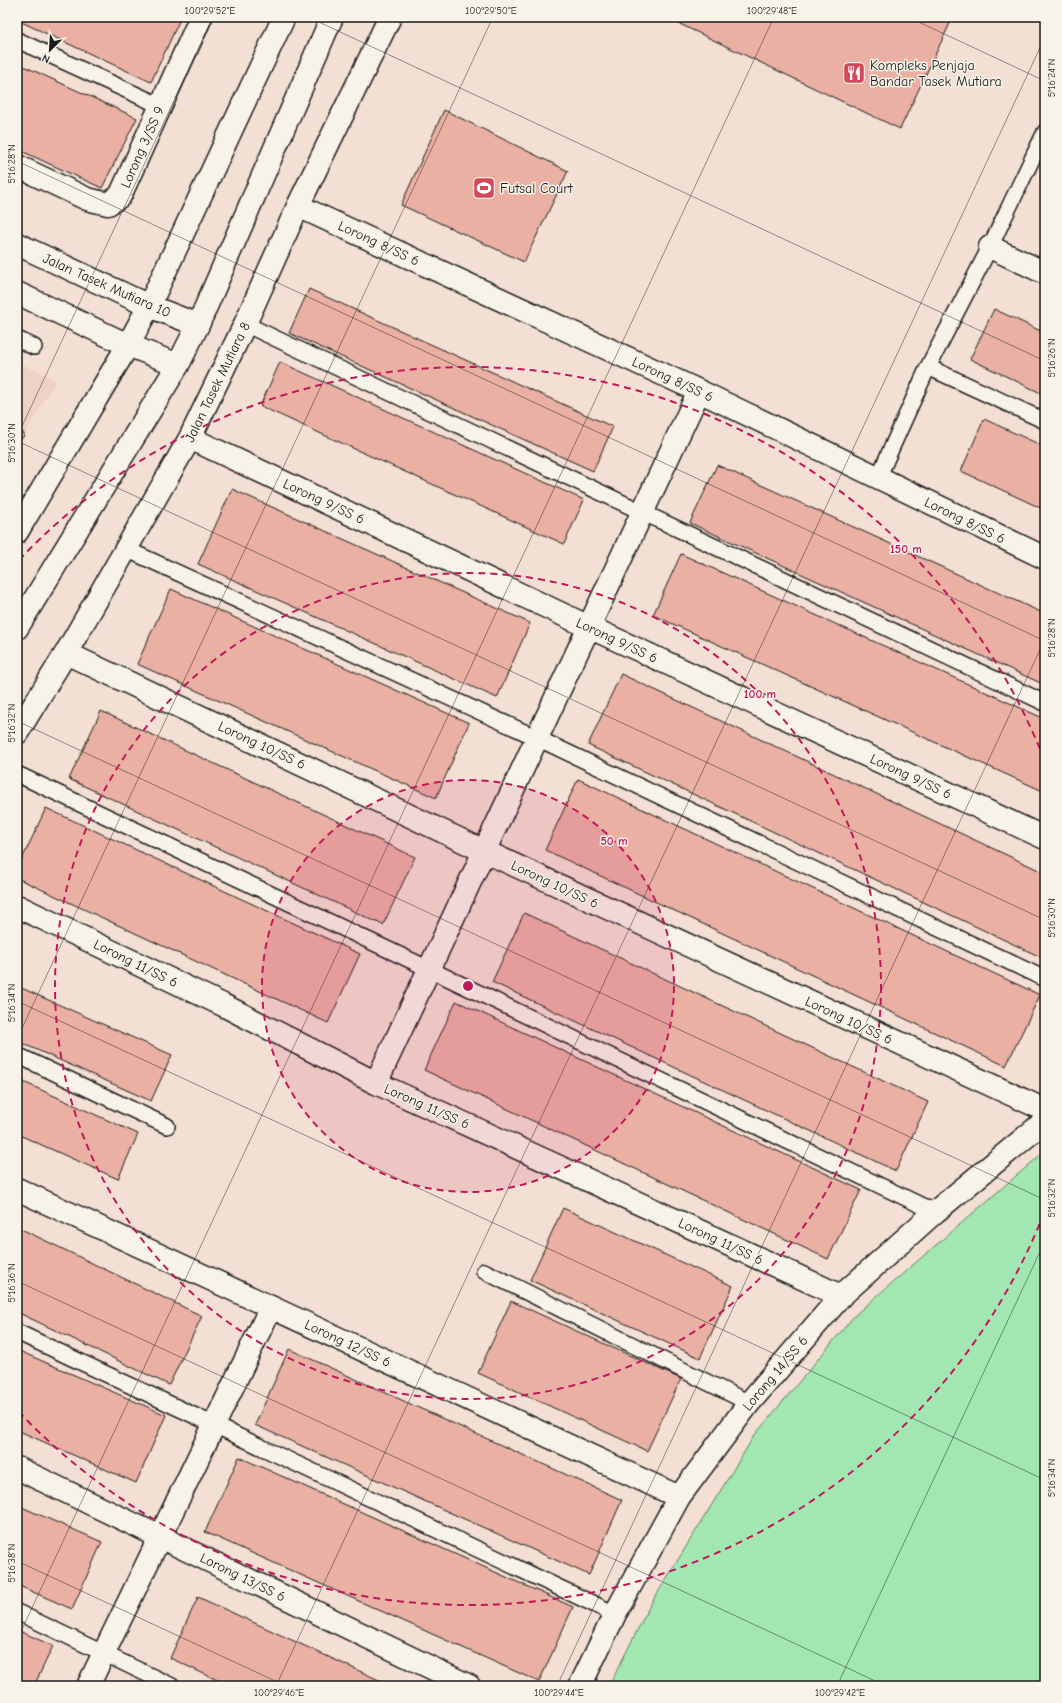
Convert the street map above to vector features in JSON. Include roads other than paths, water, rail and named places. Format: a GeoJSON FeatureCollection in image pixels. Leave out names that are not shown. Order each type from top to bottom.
{"type":"FeatureCollection","features":[{"type":"Feature","properties":{"kind":"street","name":"Lorong 3/SS 9"},"geometry":{"type":"LineString","coordinates":[[17,166],[87,199],[108,204],[120,196],[201,17]]}},
{"type":"Feature","properties":{"kind":"street"},"geometry":{"type":"LineString","coordinates":[[17,532],[128,345],[149,306],[284,17]]}},
{"type":"Feature","properties":{"kind":"street"},"geometry":{"type":"LineString","coordinates":[[17,628],[178,365],[198,324],[332,17]]}},
{"type":"Feature","properties":{"kind":"street","name":"Jalan Tasek Mutiara 8"},"geometry":{"type":"LineString","coordinates":[[17,733],[66,652],[190,438],[245,324],[298,206],[390,17]]}},
{"type":"Feature","properties":{"kind":"street","name":"Lorong 8/SS 6"},"geometry":{"type":"LineString","coordinates":[[298,206],[699,391],[1045,558]]}},
{"type":"Feature","properties":{"kind":"street","name":"Jalan Tasek Mutiara 10"},"geometry":{"type":"LineString","coordinates":[[17,244],[149,306],[198,324]]}},
{"type":"Feature","properties":{"kind":"street"},"geometry":{"type":"LineString","coordinates":[[990,247],[1045,273]]}},
{"type":"Feature","properties":{"kind":"street"},"geometry":{"type":"LineString","coordinates":[[17,293],[128,345],[178,365]]}},
{"type":"Feature","properties":{"kind":"street"},"geometry":{"type":"LineString","coordinates":[[376,1083],[699,391]]}},
{"type":"Feature","properties":{"kind":"street","name":"Lorong 9/SS 6"},"geometry":{"type":"LineString","coordinates":[[190,438],[589,627],[1045,838]]}},
{"type":"Feature","properties":{"kind":"street","name":"Lorong 10/SS 6"},"geometry":{"type":"LineString","coordinates":[[66,652],[484,851],[1045,1110]]}},
{"type":"Feature","properties":{"kind":"street","name":"Lorong 11/SS 6"},"geometry":{"type":"LineString","coordinates":[[17,906],[224,1005],[376,1083],[841,1296]]}},
{"type":"Feature","properties":{"kind":"street","name":"Lorong 14/SS 6"},"geometry":{"type":"LineString","coordinates":[[580,1686],[615,1614],[679,1497],[749,1403],[841,1296],[935,1212],[1045,1121]]}},
{"type":"Feature","properties":{"kind":"street","name":"Lorong 12/SS 6"},"geometry":{"type":"LineString","coordinates":[[17,1189],[679,1497]]}},
{"type":"Feature","properties":{"kind":"street"},"geometry":{"type":"LineString","coordinates":[[88,1686],[271,1307]]}},
{"type":"Feature","properties":{"kind":"street","name":"Lorong 13/SS 6"},"geometry":{"type":"LineString","coordinates":[[17,1468],[469,1686]]}},
{"type":"Feature","properties":{"kind":"lane"},"geometry":{"type":"LineString","coordinates":[[17,40],[161,106]]}},
{"type":"Feature","properties":{"kind":"lane"},"geometry":{"type":"LineString","coordinates":[[878,478],[928,367],[990,247],[1044,137]]}},
{"type":"Feature","properties":{"kind":"lane"},"geometry":{"type":"LineString","coordinates":[[245,324],[643,511],[912,642],[1045,703]]}},
{"type":"Feature","properties":{"kind":"lane"},"geometry":{"type":"LineString","coordinates":[[17,339],[34,347]]}},
{"type":"Feature","properties":{"kind":"lane"},"geometry":{"type":"LineString","coordinates":[[928,367],[1045,421]]}},
{"type":"Feature","properties":{"kind":"lane"},"geometry":{"type":"LineString","coordinates":[[126,549],[537,738],[1045,979]]}},
{"type":"Feature","properties":{"kind":"lane"},"geometry":{"type":"LineString","coordinates":[[17,774],[429,969],[935,1212]]}},
{"type":"Feature","properties":{"kind":"lane"},"geometry":{"type":"LineString","coordinates":[[17,1055],[167,1126]]}},
{"type":"Feature","properties":{"kind":"lane"},"geometry":{"type":"LineString","coordinates":[[484,1271],[749,1403]]}},
{"type":"Feature","properties":{"kind":"lane"},"geometry":{"type":"LineString","coordinates":[[17,1332],[615,1614]]}},
{"type":"Feature","properties":{"kind":"lane"},"geometry":{"type":"LineString","coordinates":[[17,1612],[172,1686]]}},
{"type":"Feature","properties":{"kind":"place","name":"Kompleks Penjaja Bandar Tasek Mutiara"},"geometry":{"type":"Point","coordinates":[854,73]}},
{"type":"Feature","properties":{"kind":"place","name":"Futsal Court"},"geometry":{"type":"Point","coordinates":[484,188]}}]}
